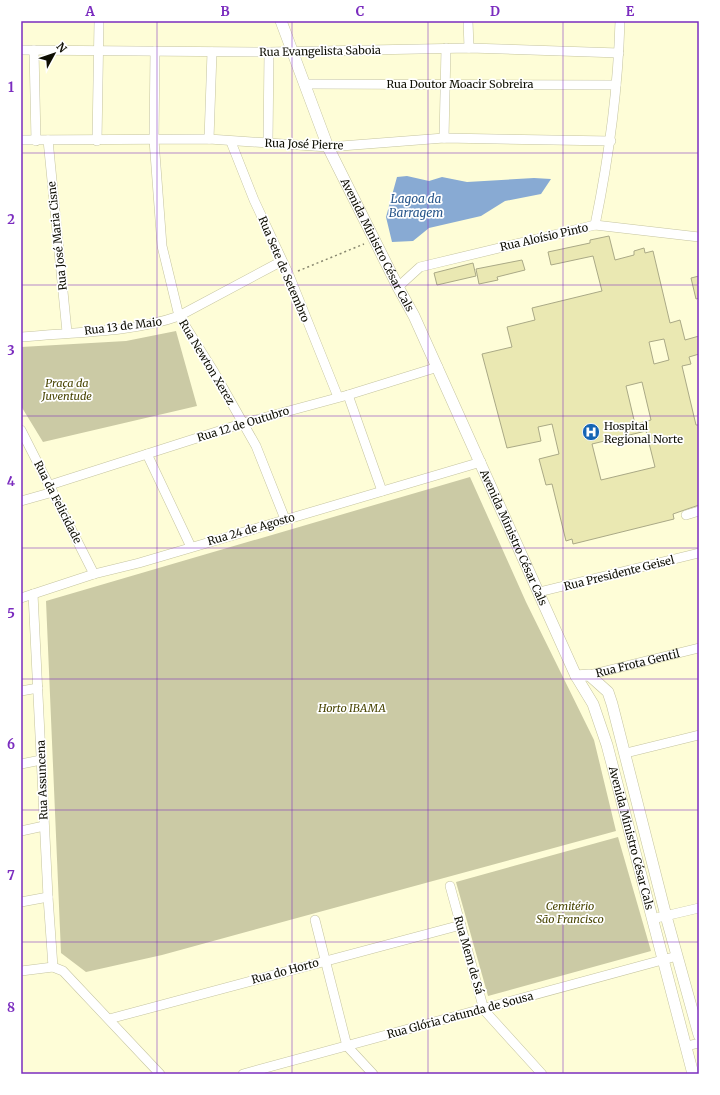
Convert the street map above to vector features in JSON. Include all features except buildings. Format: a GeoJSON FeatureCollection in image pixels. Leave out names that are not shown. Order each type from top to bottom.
{"type":"FeatureCollection","features":[{"type":"Feature","properties":{"kind":"main road","name":"Avenida Ministro César Cals"},"geometry":{"type":"LineString","coordinates":[[281,21],[328,147],[398,288],[414,316],[576,676],[593,704],[608,745],[693,1074]]}},
{"type":"Feature","properties":{"kind":"main road","name":"Avenida Ministro César Cals"},"geometry":{"type":"LineString","coordinates":[[588,675],[608,692],[626,753],[666,916],[699,1035]]}},
{"type":"Feature","properties":{"kind":"main road","name":"Rua Frota Gentil"},"geometry":{"type":"LineString","coordinates":[[576,676],[588,675]]}},
{"type":"Feature","properties":{"kind":"street"},"geometry":{"type":"LineString","coordinates":[[97,141],[99,51],[98,21]]}},
{"type":"Feature","properties":{"kind":"street"},"geometry":{"type":"LineString","coordinates":[[468,21],[469,48]]}},
{"type":"Feature","properties":{"kind":"street"},"geometry":{"type":"LineString","coordinates":[[595,225],[611,141],[619,54],[620,21]]}},
{"type":"Feature","properties":{"kind":"street"},"geometry":{"type":"LineString","coordinates":[[444,138],[446,48]]}},
{"type":"Feature","properties":{"kind":"street","name":"Rua Evangelista Saboia"},"geometry":{"type":"LineString","coordinates":[[21,50],[269,52],[469,48],[619,54]]}},
{"type":"Feature","properties":{"kind":"street"},"geometry":{"type":"LineString","coordinates":[[34,50],[36,141]]}},
{"type":"Feature","properties":{"kind":"street","name":"Rua Newton Xerez"},"geometry":{"type":"LineString","coordinates":[[155,51],[154,140],[163,255],[179,316],[244,423],[265,466],[285,519]]}},
{"type":"Feature","properties":{"kind":"street"},"geometry":{"type":"LineString","coordinates":[[209,140],[212,52]]}},
{"type":"Feature","properties":{"kind":"street"},"geometry":{"type":"LineString","coordinates":[[268,142],[269,52]]}},
{"type":"Feature","properties":{"kind":"street","name":"Rua Doutor Moacir Sobreira"},"geometry":{"type":"LineString","coordinates":[[304,84],[446,83],[616,85]]}},
{"type":"Feature","properties":{"kind":"street","name":"Rua José Pierre"},"geometry":{"type":"LineString","coordinates":[[21,140],[209,140],[231,142],[268,142],[328,147],[444,138],[611,141]]}},
{"type":"Feature","properties":{"kind":"street","name":"Rua José Maria Cisne"},"geometry":{"type":"LineString","coordinates":[[48,140],[67,332]]}},
{"type":"Feature","properties":{"kind":"street","name":"Rua Sete de Setembro"},"geometry":{"type":"LineString","coordinates":[[231,142],[254,200],[282,261],[338,396]]}},
{"type":"Feature","properties":{"kind":"street","name":"Rua Aloísio Pinto"},"geometry":{"type":"LineString","coordinates":[[398,288],[420,267],[595,225],[699,237]]}},
{"type":"Feature","properties":{"kind":"street","name":"Rua 13 de Maio"},"geometry":{"type":"LineString","coordinates":[[21,337],[92,331],[162,322],[179,316],[282,261]]}},
{"type":"Feature","properties":{"kind":"street","name":"Rua 12 de Outubro"},"geometry":{"type":"LineString","coordinates":[[21,501],[51,488],[147,454],[244,423],[338,396],[348,395],[438,367]]}},
{"type":"Feature","properties":{"kind":"street"},"geometry":{"type":"LineString","coordinates":[[348,395],[382,491]]}},
{"type":"Feature","properties":{"kind":"street","name":"Rua da Felicidade"},"geometry":{"type":"LineString","coordinates":[[21,430],[94,574]]}},
{"type":"Feature","properties":{"kind":"street"},"geometry":{"type":"LineString","coordinates":[[147,454],[190,547]]}},
{"type":"Feature","properties":{"kind":"street","name":"Rua 24 de Agosto"},"geometry":{"type":"LineString","coordinates":[[21,598],[94,574],[139,563],[481,462]]}},
{"type":"Feature","properties":{"kind":"street"},"geometry":{"type":"LineString","coordinates":[[686,515],[699,511]]}},
{"type":"Feature","properties":{"kind":"street","name":"Rua Presidente Geisel"},"geometry":{"type":"LineString","coordinates":[[539,592],[699,553]]}},
{"type":"Feature","properties":{"kind":"street","name":"Rua Assuncena"},"geometry":{"type":"LineString","coordinates":[[33,594],[44,826],[53,966]]}},
{"type":"Feature","properties":{"kind":"street","name":"Rua Frota Gentil"},"geometry":{"type":"LineString","coordinates":[[588,675],[699,648]]}},
{"type":"Feature","properties":{"kind":"street"},"geometry":{"type":"LineString","coordinates":[[21,691],[38,688]]}},
{"type":"Feature","properties":{"kind":"street"},"geometry":{"type":"LineString","coordinates":[[626,753],[699,735]]}},
{"type":"Feature","properties":{"kind":"street"},"geometry":{"type":"LineString","coordinates":[[21,764],[41,760]]}},
{"type":"Feature","properties":{"kind":"street"},"geometry":{"type":"LineString","coordinates":[[21,831],[44,826]]}},
{"type":"Feature","properties":{"kind":"street","name":"Rua Mem de Sá"},"geometry":{"type":"LineString","coordinates":[[450,886],[484,1010],[540,1073]]}},
{"type":"Feature","properties":{"kind":"street"},"geometry":{"type":"LineString","coordinates":[[21,902],[48,897]]}},
{"type":"Feature","properties":{"kind":"street"},"geometry":{"type":"LineString","coordinates":[[652,919],[699,908]]}},
{"type":"Feature","properties":{"kind":"street"},"geometry":{"type":"LineString","coordinates":[[315,920],[347,1046],[373,1074]]}},
{"type":"Feature","properties":{"kind":"street","name":"Rua do Horto"},"geometry":{"type":"LineString","coordinates":[[109,1020],[461,925]]}},
{"type":"Feature","properties":{"kind":"street","name":"Rua Glória Catunda de Sousa"},"geometry":{"type":"LineString","coordinates":[[243,1074],[484,1010],[677,956]]}},
{"type":"Feature","properties":{"kind":"street"},"geometry":{"type":"LineString","coordinates":[[21,971],[53,966],[63,971],[160,1074]]}},
{"type":"Feature","properties":{"kind":"street"},"geometry":{"type":"LineString","coordinates":[[686,1046],[699,1042]]}},
{"type":"Feature","properties":{"kind":"path"},"geometry":{"type":"LineString","coordinates":[[288,275],[357,246]]}},
{"type":"Feature","properties":{"kind":"green space","name":"Praça da Juventude"},"geometry":{"type":"Polygon","coordinates":[[[176,331],[197,406],[43,442],[21,406],[21,347],[126,341],[176,331]]]}},
{"type":"Feature","properties":{"kind":"green space","name":"Horto IBAMA"},"geometry":{"type":"Polygon","coordinates":[[[470,477],[526,602],[594,740],[616,831],[162,955],[86,972],[61,953],[46,601],[470,477]]]}},
{"type":"Feature","properties":{"kind":"green space","name":"Cemitério São Francisco"},"geometry":{"type":"Polygon","coordinates":[[[618,837],[651,951],[488,996],[456,882],[618,837]]]}},
{"type":"Feature","properties":{"kind":"water","name":"Lagoa da Barragem"},"geometry":{"type":"Polygon","coordinates":[[[407,176],[429,181],[442,177],[467,182],[534,178],[551,179],[541,194],[505,201],[481,216],[429,228],[413,241],[392,242],[386,217],[397,177],[407,176]]]}},
{"type":"Feature","properties":{"kind":"place","name":"Hospital Regional Norte"},"geometry":{"type":"Point","coordinates":[591,432]}}]}
